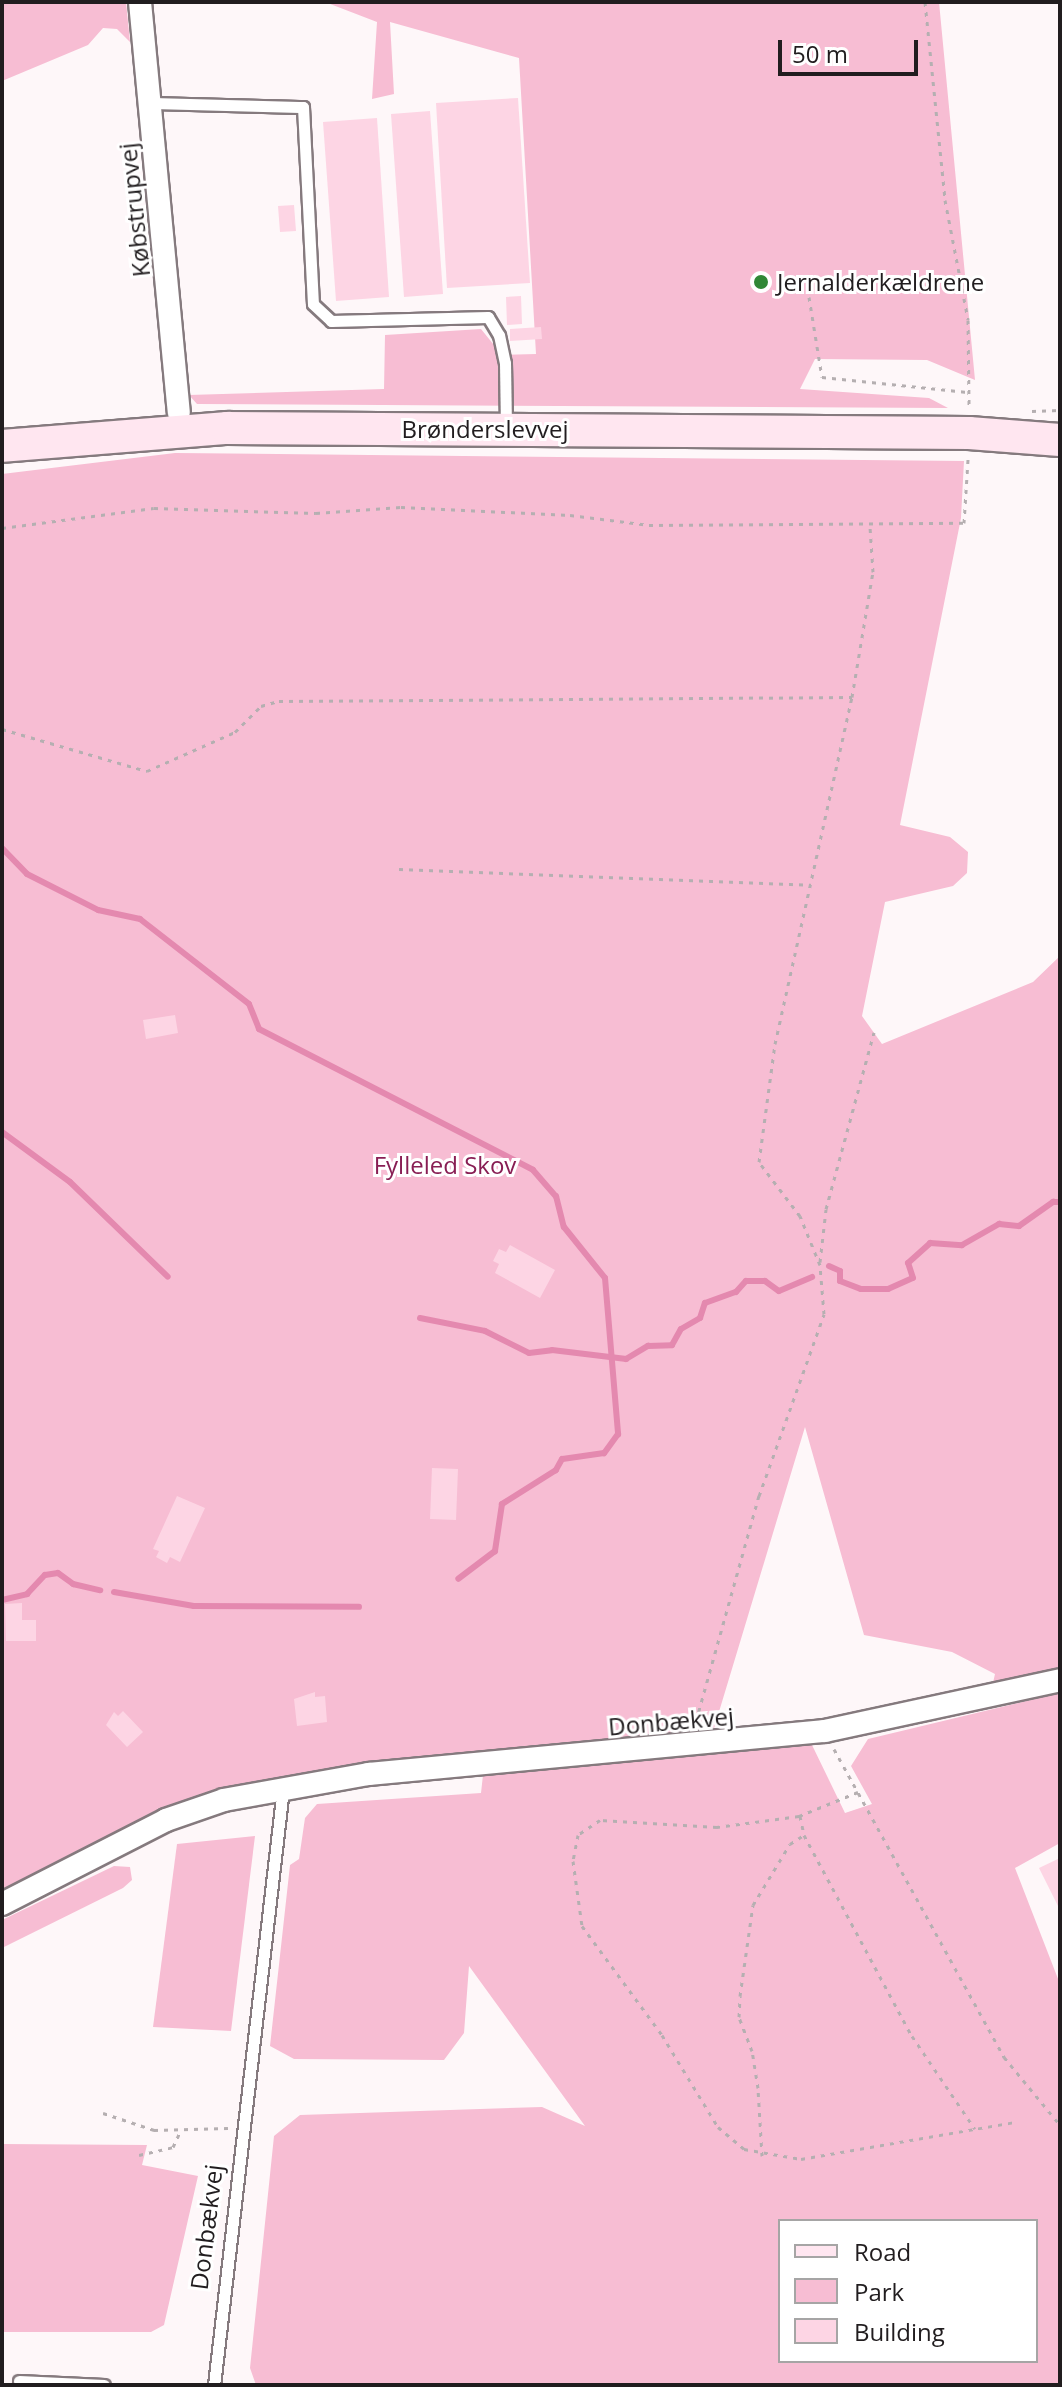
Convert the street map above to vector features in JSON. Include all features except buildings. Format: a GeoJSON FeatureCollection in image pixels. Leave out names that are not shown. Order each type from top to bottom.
{"type":"FeatureCollection","features":[{"type":"Feature","properties":{"kind":"main road","name":"Brønderslevvej"},"geometry":{"type":"LineString","coordinates":[[969,433],[1060,424]]}},
{"type":"Feature","properties":{"kind":"main road","name":"Brønderslevvej"},"geometry":{"type":"LineString","coordinates":[[2,446],[227,428],[969,433],[1060,440]]}},
{"type":"Feature","properties":{"kind":"street","name":"Købstrupvej"},"geometry":{"type":"LineString","coordinates":[[140,2],[179,412]]}},
{"type":"Feature","properties":{"kind":"street","name":"Donbækvej"},"geometry":{"type":"LineString","coordinates":[[2,1904],[166,1820],[224,1800],[369,1774],[691,1747],[825,1731],[1060,1680]]}},
{"type":"Feature","properties":{"kind":"lane"},"geometry":{"type":"LineString","coordinates":[[149,103],[303,107],[313,304],[331,321],[488,317],[499,335],[505,363],[506,430]]}},
{"type":"Feature","properties":{"kind":"lane","name":"Donbækvej"},"geometry":{"type":"LineString","coordinates":[[214,2385],[283,1789]]}},
{"type":"Feature","properties":{"kind":"lane"},"geometry":{"type":"LineString","coordinates":[[19,2381],[104,2385]]}},
{"type":"Feature","properties":{"kind":"path"},"geometry":{"type":"LineString","coordinates":[[2,528],[154,508],[316,513],[401,507],[570,515],[649,525],[870,527],[964,523],[969,433],[968,320],[945,200],[925,2]]}},
{"type":"Feature","properties":{"kind":"path"},"geometry":{"type":"LineString","coordinates":[[809,297],[822,377],[967,392]]}},
{"type":"Feature","properties":{"kind":"path"},"geometry":{"type":"LineString","coordinates":[[820,1265],[800,1216],[759,1162],[775,1044],[852,697],[873,572],[870,527]]}},
{"type":"Feature","properties":{"kind":"path"},"geometry":{"type":"LineString","coordinates":[[2,729],[147,771],[235,732],[261,706],[279,701],[852,697]]}},
{"type":"Feature","properties":{"kind":"path"},"geometry":{"type":"LineString","coordinates":[[399,869],[811,885]]}},
{"type":"Feature","properties":{"kind":"path"},"geometry":{"type":"LineString","coordinates":[[691,1747],[759,1496],[824,1314],[820,1265],[826,1209],[874,1032]]}},
{"type":"Feature","properties":{"kind":"path"},"geometry":{"type":"LineString","coordinates":[[825,1731],[1004,2057],[1060,2125]]}},
{"type":"Feature","properties":{"kind":"path"},"geometry":{"type":"LineString","coordinates":[[858,1792],[799,1816],[717,1827],[600,1820],[578,1835],[573,1861],[576,1902],[593,1944],[662,2035],[718,2127],[762,2156],[801,2159],[1016,2122]]}},
{"type":"Feature","properties":{"kind":"path"},"geometry":{"type":"LineString","coordinates":[[799,1816],[804,1835],[912,2036],[975,2129]]}},
{"type":"Feature","properties":{"kind":"path"},"geometry":{"type":"LineString","coordinates":[[762,2156],[758,2088],[752,2051],[739,2017],[740,1996],[753,1905],[790,1844],[804,1835]]}},
{"type":"Feature","properties":{"kind":"path"},"geometry":{"type":"LineString","coordinates":[[103,2113],[154,2130],[243,2128]]}},
{"type":"Feature","properties":{"kind":"path"},"geometry":{"type":"LineString","coordinates":[[139,2155],[173,2147],[181,2130]]}},
{"type":"Feature","properties":{"kind":"green space"},"geometry":{"type":"Polygon","coordinates":[[[2,2],[126,2],[130,42],[117,29],[103,28],[88,45],[2,81],[2,2]]]}},
{"type":"Feature","properties":{"kind":"green space"},"geometry":{"type":"Polygon","coordinates":[[[325,2],[939,2],[975,380],[927,360],[815,359],[800,389],[929,398],[948,408],[197,404],[189,395],[384,389],[385,335],[481,329],[502,355],[536,354],[519,58],[390,22],[394,94],[372,99],[377,22],[325,2]]]}},
{"type":"Feature","properties":{"kind":"green space","name":"Fylleled Skov"},"geometry":{"type":"Polygon","coordinates":[[[175,453],[964,461],[961,518],[900,825],[950,837],[968,852],[967,873],[953,886],[885,902],[862,1016],[882,1044],[1033,982],[1060,956],[1060,1670],[992,1687],[995,1674],[952,1652],[864,1635],[805,1427],[712,1735],[364,1764],[233,1787],[152,1816],[2,1892],[2,474],[175,453]]]}},
{"type":"Feature","properties":{"kind":"green space"},"geometry":{"type":"Polygon","coordinates":[[[1060,1693],[1060,1843],[1015,1868],[1060,1984],[1060,2385],[256,2385],[250,2368],[274,2136],[300,2115],[542,2107],[585,2126],[469,1966],[464,2033],[444,2060],[294,2059],[270,2046],[290,1865],[299,1859],[305,1818],[317,1804],[481,1793],[483,1775],[812,1745],[845,1813],[872,1804],[851,1766],[868,1739],[1060,1693]]]}},
{"type":"Feature","properties":{"kind":"green space"},"geometry":{"type":"Polygon","coordinates":[[[255,1836],[231,2031],[153,2027],[177,1844],[255,1836]]]}},
{"type":"Feature","properties":{"kind":"green space"},"geometry":{"type":"Polygon","coordinates":[[[114,1866],[130,1867],[132,1880],[123,1888],[2,1948],[2,1920],[114,1866]]]}},
{"type":"Feature","properties":{"kind":"green space"},"geometry":{"type":"Polygon","coordinates":[[[2,2144],[147,2145],[142,2165],[198,2176],[164,2325],[151,2332],[2,2332],[2,2144]]]}},
{"type":"Feature","properties":{"kind":"waterway"},"geometry":{"type":"LineString","coordinates":[[2,848],[27,874],[98,910],[140,919],[249,1004],[259,1029],[533,1170],[556,1196],[564,1227],[605,1278],[618,1434],[604,1453],[562,1459],[556,1470],[502,1504],[495,1551],[458,1579]]}},
{"type":"Feature","properties":{"kind":"waterway"},"geometry":{"type":"LineString","coordinates":[[2,1132],[70,1182],[168,1277]]}},
{"type":"Feature","properties":{"kind":"waterway"},"geometry":{"type":"LineString","coordinates":[[829,1266],[840,1271],[840,1281],[861,1289],[888,1289],[913,1278],[908,1263],[930,1243],[962,1245],[999,1224],[1019,1226],[1053,1202],[1060,1202]]}},
{"type":"Feature","properties":{"kind":"waterway"},"geometry":{"type":"LineString","coordinates":[[420,1318],[485,1331],[529,1353],[552,1350],[626,1359],[648,1346],[672,1345],[681,1329],[700,1318],[705,1303],[736,1292],[746,1281],[765,1281],[779,1291],[812,1277]]}},
{"type":"Feature","properties":{"kind":"waterway"},"geometry":{"type":"LineString","coordinates":[[2,1600],[27,1594],[45,1575],[58,1573],[73,1584],[100,1590]]}},
{"type":"Feature","properties":{"kind":"waterway"},"geometry":{"type":"LineString","coordinates":[[114,1592],[194,1606],[359,1607]]}},
{"type":"Feature","properties":{"kind":"place","name":"Jernalderkældrene"},"geometry":{"type":"Point","coordinates":[761,282]}}]}
